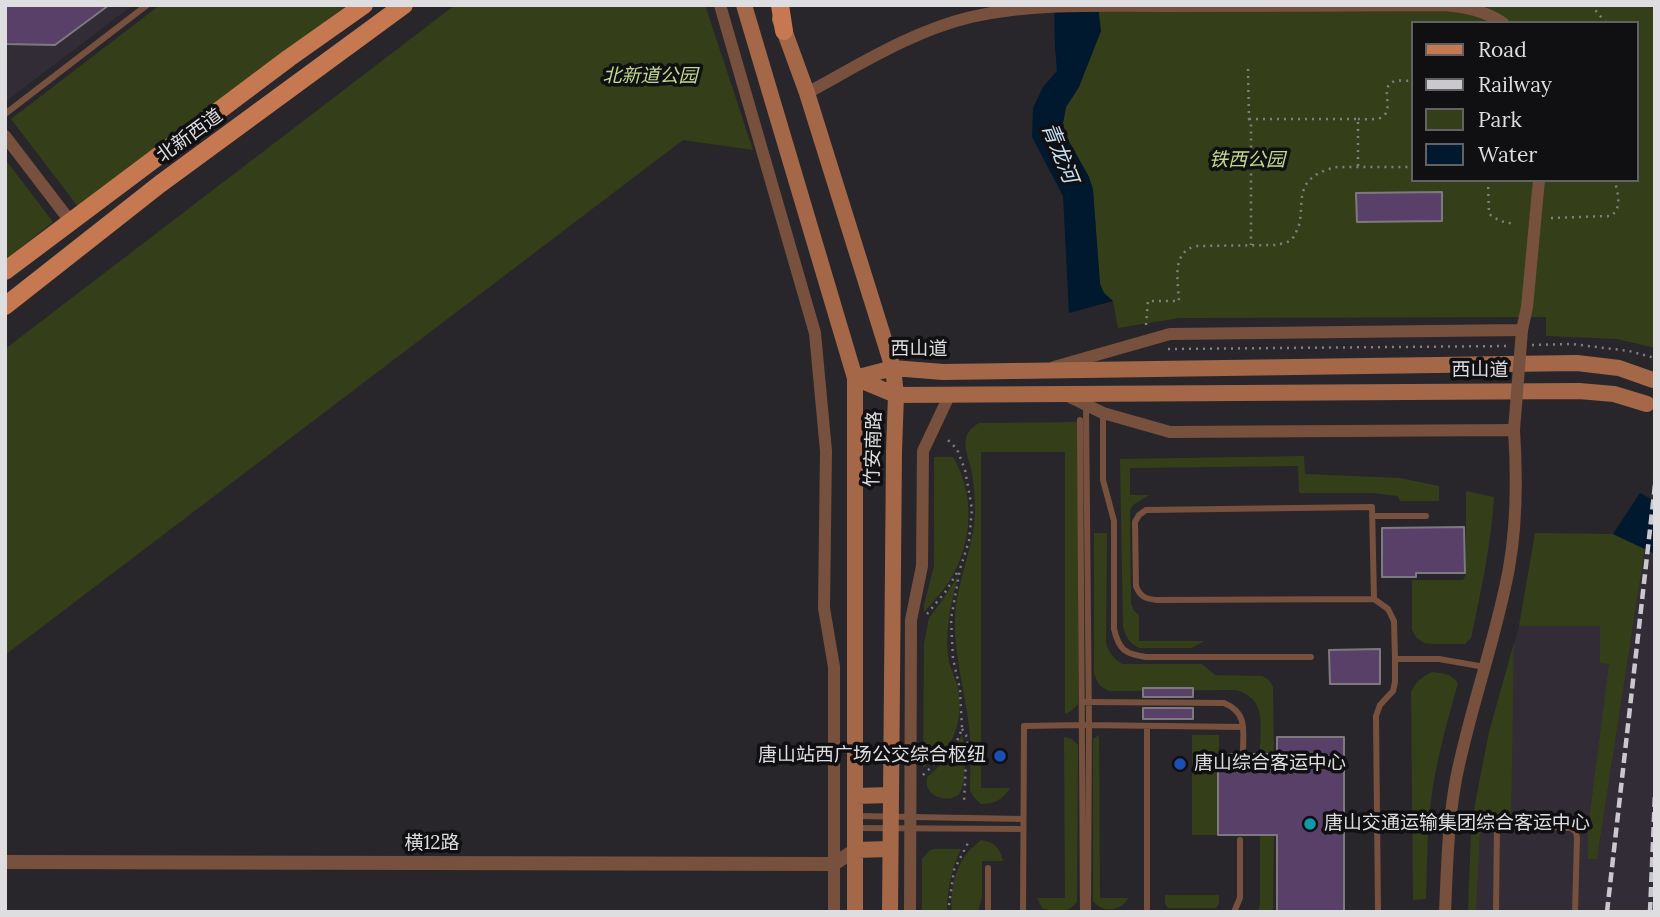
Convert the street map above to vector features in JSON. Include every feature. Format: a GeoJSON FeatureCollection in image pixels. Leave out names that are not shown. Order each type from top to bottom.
{"type":"FeatureCollection","features":[{"type":"Feature","properties":{"kind":"main road","name":"北新西道"},"geometry":{"type":"LineString","coordinates":[[5,271],[364,5]]}},
{"type":"Feature","properties":{"kind":"main road","name":"北新西道"},"geometry":{"type":"LineString","coordinates":[[5,306],[160,184],[404,5]]}},
{"type":"Feature","properties":{"kind":"main road","name":"竹安南路"},"geometry":{"type":"LineString","coordinates":[[744,5],[855,378],[855,912]]}},
{"type":"Feature","properties":{"kind":"main road"},"geometry":{"type":"LineString","coordinates":[[778,5],[784,31]]}},
{"type":"Feature","properties":{"kind":"main road","name":"竹安南路"},"geometry":{"type":"LineString","coordinates":[[784,31],[807,93],[893,368],[896,395],[890,912]]}},
{"type":"Feature","properties":{"kind":"main road","name":"西山道"},"geometry":{"type":"LineString","coordinates":[[855,378],[893,368],[943,372],[1577,363],[1619,368],[1653,380]]}},
{"type":"Feature","properties":{"kind":"main road","name":"西山道"},"geometry":{"type":"LineString","coordinates":[[855,378],[896,395],[1579,391],[1614,394],[1647,404]]}},
{"type":"Feature","properties":{"kind":"main road"},"geometry":{"type":"LineString","coordinates":[[855,796],[890,795]]}},
{"type":"Feature","properties":{"kind":"main road"},"geometry":{"type":"LineString","coordinates":[[855,850],[890,849]]}},
{"type":"Feature","properties":{"kind":"street"},"geometry":{"type":"LineString","coordinates":[[720,5],[815,333],[826,451],[824,608],[834,667],[834,912]]}},
{"type":"Feature","properties":{"kind":"street"},"geometry":{"type":"LineString","coordinates":[[807,93],[911,38],[942,26],[971,17],[1041,8],[1445,5],[1480,11],[1500,21]]}},
{"type":"Feature","properties":{"kind":"street"},"geometry":{"type":"LineString","coordinates":[[5,136],[70,221]]}},
{"type":"Feature","properties":{"kind":"street"},"geometry":{"type":"LineString","coordinates":[[1445,912],[1449,830],[1456,781],[1507,577],[1513,540],[1516,461],[1514,430],[1539,182]]}},
{"type":"Feature","properties":{"kind":"street"},"geometry":{"type":"LineString","coordinates":[[1039,371],[1170,334],[1522,330]]}},
{"type":"Feature","properties":{"kind":"street"},"geometry":{"type":"LineString","coordinates":[[1064,394],[1103,413],[1170,432],[1514,430]]}},
{"type":"Feature","properties":{"kind":"street"},"geometry":{"type":"LineString","coordinates":[[910,912],[911,620],[922,566],[923,451],[949,396]]}},
{"type":"Feature","properties":{"kind":"street"},"geometry":{"type":"LineString","coordinates":[[834,864],[855,850]]}},
{"type":"Feature","properties":{"kind":"street","name":"横12路"},"geometry":{"type":"LineString","coordinates":[[5,862],[834,864]]}},
{"type":"Feature","properties":{"kind":"lane"},"geometry":{"type":"LineString","coordinates":[[5,114],[147,5]]}},
{"type":"Feature","properties":{"kind":"lane"},"geometry":{"type":"LineString","coordinates":[[1086,406],[1088,912]]}},
{"type":"Feature","properties":{"kind":"lane"},"geometry":{"type":"LineString","coordinates":[[1103,413],[1103,480],[1114,521],[1114,629],[1117,642],[1123,650],[1146,657],[1311,657]]}},
{"type":"Feature","properties":{"kind":"lane"},"geometry":{"type":"LineString","coordinates":[[1080,420],[1086,702]]}},
{"type":"Feature","properties":{"kind":"lane"},"geometry":{"type":"LineString","coordinates":[[1374,599],[1372,507],[1146,510],[1135,522],[1136,586],[1139,594],[1147,599],[1374,599],[1388,609],[1394,621],[1395,682],[1393,691],[1380,705],[1376,716],[1378,912]]}},
{"type":"Feature","properties":{"kind":"lane"},"geometry":{"type":"LineString","coordinates":[[1373,516],[1426,516]]}},
{"type":"Feature","properties":{"kind":"lane"},"geometry":{"type":"LineString","coordinates":[[1395,659],[1439,659],[1485,667]]}},
{"type":"Feature","properties":{"kind":"lane"},"geometry":{"type":"LineString","coordinates":[[1086,702],[1224,703],[1241,715],[1243,752]]}},
{"type":"Feature","properties":{"kind":"lane"},"geometry":{"type":"LineString","coordinates":[[1083,912],[1086,725]]}},
{"type":"Feature","properties":{"kind":"lane"},"geometry":{"type":"LineString","coordinates":[[1023,912],[1024,726],[1243,727]]}},
{"type":"Feature","properties":{"kind":"lane"},"geometry":{"type":"LineString","coordinates":[[1147,726],[1147,912]]}},
{"type":"Feature","properties":{"kind":"lane"},"geometry":{"type":"LineString","coordinates":[[855,822],[1023,819]]}},
{"type":"Feature","properties":{"kind":"lane"},"geometry":{"type":"LineString","coordinates":[[855,822],[909,822],[1023,829]]}},
{"type":"Feature","properties":{"kind":"lane"},"geometry":{"type":"LineString","coordinates":[[1496,912],[1497,825],[1572,828],[1576,832],[1575,912]]}},
{"type":"Feature","properties":{"kind":"lane"},"geometry":{"type":"LineString","coordinates":[[1234,912],[1240,898],[1240,840]]}},
{"type":"Feature","properties":{"kind":"lane"},"geometry":{"type":"LineString","coordinates":[[988,868],[988,912]]}},
{"type":"Feature","properties":{"kind":"path"},"geometry":{"type":"LineString","coordinates":[[1591,5],[1604,21]]}},
{"type":"Feature","properties":{"kind":"path"},"geometry":{"type":"LineString","coordinates":[[1248,69],[1251,245]]}},
{"type":"Feature","properties":{"kind":"path"},"geometry":{"type":"LineString","coordinates":[[1249,119],[1381,117],[1387,110],[1389,85],[1392,82],[1412,81]]}},
{"type":"Feature","properties":{"kind":"path"},"geometry":{"type":"LineString","coordinates":[[1358,119],[1358,167]]}},
{"type":"Feature","properties":{"kind":"path"},"geometry":{"type":"LineString","coordinates":[[1146,325],[1148,301],[1179,300],[1178,263],[1184,251],[1196,246],[1275,245],[1291,240],[1300,220],[1306,184],[1326,169],[1412,167]]}},
{"type":"Feature","properties":{"kind":"path"},"geometry":{"type":"LineString","coordinates":[[1488,182],[1489,214],[1500,221],[1514,224]]}},
{"type":"Feature","properties":{"kind":"path"},"geometry":{"type":"LineString","coordinates":[[1551,218],[1611,216],[1619,205],[1615,182]]}},
{"type":"Feature","properties":{"kind":"path"},"geometry":{"type":"LineString","coordinates":[[1532,345],[1572,344],[1629,351],[1655,358]]}},
{"type":"Feature","properties":{"kind":"path"},"geometry":{"type":"LineString","coordinates":[[1164,349],[1518,345]]}},
{"type":"Feature","properties":{"kind":"path"},"geometry":{"type":"LineString","coordinates":[[920,778],[957,741],[962,729],[962,700],[953,659],[951,619],[960,569],[969,541],[972,509],[965,470],[957,449],[940,432]]}},
{"type":"Feature","properties":{"kind":"path"},"geometry":{"type":"LineString","coordinates":[[921,620],[939,601],[960,569]]}},
{"type":"Feature","properties":{"kind":"path"},"geometry":{"type":"LineString","coordinates":[[962,729],[967,742],[964,802]]}},
{"type":"Feature","properties":{"kind":"path"},"geometry":{"type":"LineString","coordinates":[[948,912],[954,870],[968,843]]}},
{"type":"Feature","properties":{"kind":"shaded area"},"geometry":{"type":"Polygon","coordinates":[[[5,5],[133,5],[5,102],[5,5]]]}},
{"type":"Feature","properties":{"kind":"shaded area"},"geometry":{"type":"Polygon","coordinates":[[[1655,455],[1655,912],[1468,912],[1472,820],[1489,732],[1519,626],[1601,626],[1600,662],[1610,664],[1588,828],[1597,859],[1645,548],[1655,455]]]}},
{"type":"Feature","properties":{"kind":"green space"},"geometry":{"type":"Polygon","coordinates":[[[160,5],[347,5],[79,208],[11,119],[160,5]]]}},
{"type":"Feature","properties":{"kind":"green space","name":"北新道公园"},"geometry":{"type":"Polygon","coordinates":[[[455,5],[705,5],[753,150],[683,140],[5,655],[5,349],[455,5]]]}},
{"type":"Feature","properties":{"kind":"green space","name":"铁西公园"},"geometry":{"type":"Polygon","coordinates":[[[1098,5],[1655,5],[1655,348],[1617,339],[1546,336],[1546,317],[1179,318],[1118,328],[1113,301],[1104,293],[1100,284],[1093,190],[1089,177],[1066,136],[1063,123],[1066,107],[1079,87],[1098,5]]]}},
{"type":"Feature","properties":{"kind":"green space"},"geometry":{"type":"Polygon","coordinates":[[[5,159],[53,222],[5,260],[5,159]]]}},
{"type":"Feature","properties":{"kind":"green space"},"geometry":{"type":"Polygon","coordinates":[[[1078,422],[1078,704],[1065,714],[1065,452],[981,452],[981,788],[1010,788],[998,800],[981,804],[970,790],[970,736],[955,634],[956,606],[975,514],[973,483],[966,449],[967,436],[979,423],[1078,422]]]}},
{"type":"Feature","properties":{"kind":"green space"},"geometry":{"type":"Polygon","coordinates":[[[1304,456],[1305,474],[1400,478],[1439,486],[1439,501],[1400,501],[1398,496],[1373,493],[1299,493],[1298,466],[1130,468],[1130,495],[1149,495],[1130,510],[1131,604],[1139,615],[1139,641],[1204,641],[1192,648],[1139,648],[1133,644],[1123,627],[1120,459],[1304,456]]]}},
{"type":"Feature","properties":{"kind":"green space"},"geometry":{"type":"Polygon","coordinates":[[[934,457],[953,457],[960,471],[968,500],[968,530],[954,573],[924,612],[934,566],[934,457]]]}},
{"type":"Feature","properties":{"kind":"green space"},"geometry":{"type":"Polygon","coordinates":[[[1466,491],[1494,497],[1488,550],[1471,638],[1465,644],[1424,643],[1412,630],[1412,580],[1463,580],[1466,574],[1466,491]]]}},
{"type":"Feature","properties":{"kind":"green space"},"geometry":{"type":"Polygon","coordinates":[[[1094,533],[1107,533],[1106,643],[1116,660],[1122,664],[1202,664],[1215,675],[1262,676],[1269,680],[1273,687],[1274,754],[1260,753],[1261,724],[1258,707],[1246,694],[1236,690],[1110,691],[1099,685],[1094,673],[1094,533]]]}},
{"type":"Feature","properties":{"kind":"green space"},"geometry":{"type":"Polygon","coordinates":[[[1535,533],[1613,534],[1645,548],[1597,859],[1588,859],[1588,828],[1609,664],[1600,663],[1600,626],[1519,626],[1535,533]]]}},
{"type":"Feature","properties":{"kind":"green space"},"geometry":{"type":"Polygon","coordinates":[[[958,576],[947,640],[949,662],[959,696],[958,721],[949,745],[923,768],[924,644],[929,618],[958,576]]]}},
{"type":"Feature","properties":{"kind":"green space"},"geometry":{"type":"Polygon","coordinates":[[[1514,643],[1511,820],[1472,820],[1489,732],[1514,643]]]}},
{"type":"Feature","properties":{"kind":"green space"},"geometry":{"type":"Polygon","coordinates":[[[1432,672],[1447,674],[1458,683],[1433,786],[1426,899],[1413,900],[1411,692],[1420,680],[1432,672]]]}},
{"type":"Feature","properties":{"kind":"green space"},"geometry":{"type":"Polygon","coordinates":[[[962,735],[965,766],[961,791],[950,798],[937,796],[927,787],[927,777],[947,758],[962,735]]]}},
{"type":"Feature","properties":{"kind":"green space"},"geometry":{"type":"Polygon","coordinates":[[[1099,735],[1100,898],[1128,898],[1121,906],[1111,909],[1101,908],[1093,901],[1093,739],[1099,735]]]}},
{"type":"Feature","properties":{"kind":"green space"},"geometry":{"type":"Polygon","coordinates":[[[1192,735],[1219,735],[1219,835],[1192,835],[1192,735]]]}},
{"type":"Feature","properties":{"kind":"green space"},"geometry":{"type":"Polygon","coordinates":[[[1064,737],[1072,739],[1078,745],[1077,902],[1066,910],[1051,911],[1042,908],[1037,898],[1065,898],[1064,737]]]}},
{"type":"Feature","properties":{"kind":"green space"},"geometry":{"type":"Polygon","coordinates":[[[1471,831],[1480,831],[1476,912],[1468,912],[1471,831]]]}},
{"type":"Feature","properties":{"kind":"green space"},"geometry":{"type":"Polygon","coordinates":[[[1260,835],[1274,835],[1273,912],[1258,912],[1260,835]]]}},
{"type":"Feature","properties":{"kind":"green space"},"geometry":{"type":"Polygon","coordinates":[[[981,840],[996,846],[1003,861],[982,861],[982,897],[978,912],[952,912],[957,872],[963,858],[981,840]]]}},
{"type":"Feature","properties":{"kind":"green space"},"geometry":{"type":"Polygon","coordinates":[[[933,849],[961,849],[952,871],[945,912],[922,912],[922,859],[933,849]]]}},
{"type":"Feature","properties":{"kind":"green space"},"geometry":{"type":"Polygon","coordinates":[[[1165,895],[1219,895],[1219,904],[1216,908],[1168,908],[1165,895]]]}},
{"type":"Feature","properties":{"kind":"water","name":"青龙河"},"geometry":{"type":"Polygon","coordinates":[[[1054,5],[1098,5],[1101,31],[1079,87],[1066,107],[1063,123],[1066,136],[1089,177],[1093,190],[1100,284],[1104,293],[1113,301],[1069,313],[1063,196],[1032,137],[1033,108],[1043,87],[1057,71],[1054,5]]]}},
{"type":"Feature","properties":{"kind":"water"},"geometry":{"type":"Polygon","coordinates":[[[1640,493],[1655,501],[1655,554],[1613,534],[1640,493]]]}},
{"type":"Feature","properties":{"kind":"building"},"geometry":{"type":"Polygon","coordinates":[[[5,5],[109,5],[55,45],[5,44],[5,5]]]}},
{"type":"Feature","properties":{"kind":"building"},"geometry":{"type":"Polygon","coordinates":[[[1442,192],[1442,221],[1357,222],[1356,193],[1442,192]]]}},
{"type":"Feature","properties":{"kind":"building"},"geometry":{"type":"Polygon","coordinates":[[[1464,527],[1465,573],[1416,573],[1416,577],[1382,577],[1382,528],[1464,527]]]}},
{"type":"Feature","properties":{"kind":"building"},"geometry":{"type":"Polygon","coordinates":[[[1380,649],[1380,684],[1330,684],[1329,650],[1380,649]]]}},
{"type":"Feature","properties":{"kind":"building"},"geometry":{"type":"Polygon","coordinates":[[[1143,688],[1193,688],[1193,697],[1143,697],[1143,688]]]}},
{"type":"Feature","properties":{"kind":"building"},"geometry":{"type":"Polygon","coordinates":[[[1143,708],[1193,708],[1193,719],[1143,719],[1143,708]]]}},
{"type":"Feature","properties":{"kind":"building","name":"唐山交通运输集团综合客运中心"},"geometry":{"type":"Polygon","coordinates":[[[1277,737],[1344,737],[1344,912],[1277,912],[1277,835],[1218,835],[1218,754],[1237,754],[1244,759],[1249,754],[1277,754],[1277,737]]]}},
{"type":"Feature","properties":{"kind":"railway"},"geometry":{"type":"LineString","coordinates":[[1607,912],[1655,485]]}},
{"type":"Feature","properties":{"kind":"railway"},"geometry":{"type":"LineString","coordinates":[[1650,912],[1655,794]]}},
{"type":"Feature","properties":{"kind":"place","name":"唐山站西广场公交综合枢纽"},"geometry":{"type":"Point","coordinates":[1000,756]}},
{"type":"Feature","properties":{"kind":"place","name":"唐山综合客运中心"},"geometry":{"type":"Point","coordinates":[1180,764]}},
{"type":"Feature","properties":{"kind":"place","name":"唐山交通运输集团综合客运中心"},"geometry":{"type":"Point","coordinates":[1310,824]}}]}
